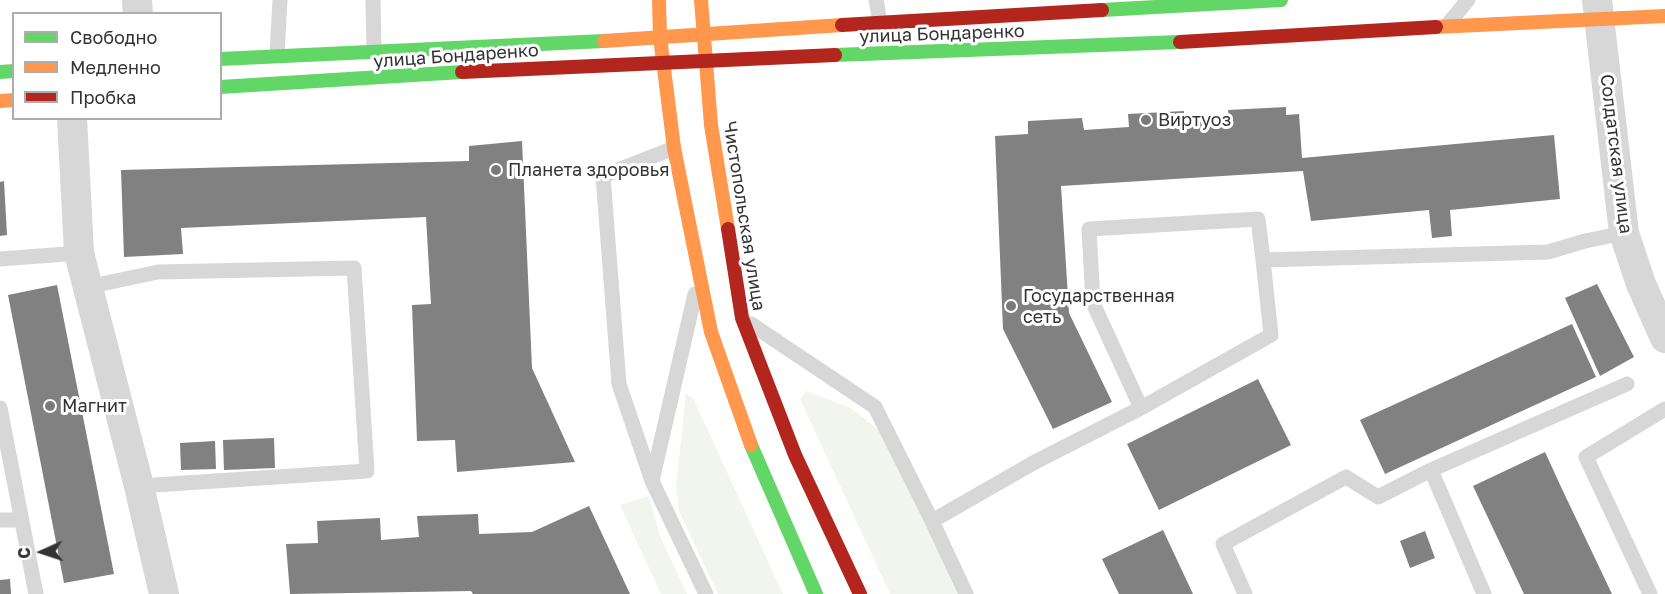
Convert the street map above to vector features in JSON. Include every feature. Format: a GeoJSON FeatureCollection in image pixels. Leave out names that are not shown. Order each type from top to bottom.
{"type":"FeatureCollection","features":[{"type":"Feature","properties":{"kind":"street"},"geometry":{"type":"LineString","coordinates":[[659,0],[660,37],[674,147],[711,332],[759,469],[816,594]]}},
{"type":"Feature","properties":{"kind":"street","name":"Чистопольская улица"},"geometry":{"type":"LineString","coordinates":[[701,0],[715,158],[742,318],[795,455],[860,594]]}},
{"type":"Feature","properties":{"kind":"street","name":"улица Бондаренко"},"geometry":{"type":"LineString","coordinates":[[222,58],[660,37],[1192,2],[1281,0]]}},
{"type":"Feature","properties":{"kind":"street","name":"улица Бондаренко"},"geometry":{"type":"LineString","coordinates":[[222,87],[705,61],[1202,41],[1446,26],[1599,9],[1665,16]]}},
{"type":"Feature","properties":{"kind":"street","name":"Солдатская улица"},"geometry":{"type":"LineString","coordinates":[[1599,9],[1624,233],[1641,284],[1665,338]]}},
{"type":"Feature","properties":{"kind":"street"},"geometry":{"type":"LineString","coordinates":[[72,120],[78,253],[139,486],[164,594]]}},
{"type":"Feature","properties":{"kind":"lane"},"geometry":{"type":"LineString","coordinates":[[277,54],[280,0]]}},
{"type":"Feature","properties":{"kind":"lane"},"geometry":{"type":"LineString","coordinates":[[373,0],[374,51]]}},
{"type":"Feature","properties":{"kind":"lane"},"geometry":{"type":"LineString","coordinates":[[876,0],[880,22]]}},
{"type":"Feature","properties":{"kind":"lane"},"geometry":{"type":"LineString","coordinates":[[1446,26],[1468,0]]}},
{"type":"Feature","properties":{"kind":"lane"},"geometry":{"type":"LineString","coordinates":[[674,147],[603,176],[619,384],[652,482],[706,594]]}},
{"type":"Feature","properties":{"kind":"lane"},"geometry":{"type":"LineString","coordinates":[[932,521],[1035,462],[1141,408],[1271,335],[1258,219],[1089,229],[1093,303],[1141,408]]}},
{"type":"Feature","properties":{"kind":"lane"},"geometry":{"type":"LineString","coordinates":[[1263,260],[1548,252],[1624,233]]}},
{"type":"Feature","properties":{"kind":"lane"},"geometry":{"type":"LineString","coordinates":[[0,259],[78,253]]}},
{"type":"Feature","properties":{"kind":"lane"},"geometry":{"type":"LineString","coordinates":[[87,287],[158,272],[354,268],[367,471],[139,486]]}},
{"type":"Feature","properties":{"kind":"lane"},"geometry":{"type":"LineString","coordinates":[[652,482],[700,275]]}},
{"type":"Feature","properties":{"kind":"lane"},"geometry":{"type":"LineString","coordinates":[[742,318],[875,407],[966,594]]}},
{"type":"Feature","properties":{"kind":"lane"},"geometry":{"type":"LineString","coordinates":[[1245,594],[1223,544],[1346,477],[1378,497],[1431,470],[1627,384]]}},
{"type":"Feature","properties":{"kind":"lane"},"geometry":{"type":"LineString","coordinates":[[0,408],[36,594]]}},
{"type":"Feature","properties":{"kind":"lane"},"geometry":{"type":"LineString","coordinates":[[1650,594],[1586,457],[1665,409]]}},
{"type":"Feature","properties":{"kind":"lane"},"geometry":{"type":"LineString","coordinates":[[1431,470],[1484,594]]}},
{"type":"Feature","properties":{"kind":"lane"},"geometry":{"type":"LineString","coordinates":[[0,520],[21,520]]}},
{"type":"Feature","properties":{"kind":"shaded area"},"geometry":{"type":"Polygon","coordinates":[[[806,391],[851,408],[880,431],[900,467],[957,594],[890,594],[800,399],[806,391]]]}},
{"type":"Feature","properties":{"kind":"shaded area"},"geometry":{"type":"Polygon","coordinates":[[[686,394],[693,398],[783,594],[718,594],[679,511],[676,487],[686,394]]]}},
{"type":"Feature","properties":{"kind":"shaded area"},"geometry":{"type":"Polygon","coordinates":[[[649,496],[660,536],[687,594],[661,594],[620,505],[649,496]]]}},
{"type":"Feature","properties":{"kind":"building"},"geometry":{"type":"Polygon","coordinates":[[[1286,107],[1286,115],[1299,114],[1302,158],[1554,135],[1560,199],[1450,210],[1452,236],[1432,238],[1429,210],[1311,221],[1303,171],[1061,186],[1069,313],[1112,402],[1053,429],[1003,329],[995,136],[1028,134],[1028,121],[1082,118],[1084,130],[1129,127],[1128,114],[1184,111],[1184,122],[1229,120],[1228,110],[1286,107]]]}},
{"type":"Feature","properties":{"kind":"building"},"geometry":{"type":"Polygon","coordinates":[[[522,141],[532,368],[575,462],[457,472],[455,440],[417,441],[412,305],[431,304],[426,217],[181,228],[183,254],[124,257],[121,170],[469,161],[469,146],[522,141]]]}},
{"type":"Feature","properties":{"kind":"building"},"geometry":{"type":"Polygon","coordinates":[[[4,181],[7,235],[0,236],[0,182],[4,181]]]}},
{"type":"Feature","properties":{"kind":"building"},"geometry":{"type":"Polygon","coordinates":[[[1597,284],[1634,357],[1600,376],[1565,298],[1597,284]]]}},
{"type":"Feature","properties":{"kind":"building"},"geometry":{"type":"Polygon","coordinates":[[[57,285],[114,574],[64,583],[8,295],[57,285]]]}},
{"type":"Feature","properties":{"kind":"building"},"geometry":{"type":"Polygon","coordinates":[[[1572,324],[1596,377],[1385,474],[1360,420],[1572,324]]]}},
{"type":"Feature","properties":{"kind":"building"},"geometry":{"type":"Polygon","coordinates":[[[1258,379],[1291,445],[1159,510],[1127,444],[1258,379]]]}},
{"type":"Feature","properties":{"kind":"building"},"geometry":{"type":"Polygon","coordinates":[[[274,438],[275,468],[224,470],[223,440],[274,438]]]}},
{"type":"Feature","properties":{"kind":"building"},"geometry":{"type":"Polygon","coordinates":[[[215,441],[216,469],[181,470],[180,443],[215,441]]]}},
{"type":"Feature","properties":{"kind":"building"},"geometry":{"type":"Polygon","coordinates":[[[1545,452],[1612,594],[1524,594],[1473,486],[1545,452]]]}},
{"type":"Feature","properties":{"kind":"building"},"geometry":{"type":"Polygon","coordinates":[[[589,506],[630,594],[473,594],[471,591],[290,594],[286,544],[318,543],[317,521],[380,518],[381,540],[419,537],[417,516],[478,514],[479,534],[532,532],[589,506]]]}},
{"type":"Feature","properties":{"kind":"building"},"geometry":{"type":"Polygon","coordinates":[[[1163,530],[1193,594],[1119,594],[1102,559],[1163,530]]]}},
{"type":"Feature","properties":{"kind":"building"},"geometry":{"type":"Polygon","coordinates":[[[1425,531],[1435,558],[1410,568],[1400,541],[1425,531]]]}},
{"type":"Feature","properties":{"kind":"building"},"geometry":{"type":"Polygon","coordinates":[[[10,579],[11,594],[0,594],[0,580],[10,579]]]}},
{"type":"Feature","properties":{"kind":"traffic: fast"},"geometry":{"type":"LineString","coordinates":[[1102,10],[1281,0]]}},
{"type":"Feature","properties":{"kind":"traffic: fast"},"geometry":{"type":"LineString","coordinates":[[222,59],[604,41]]}},
{"type":"Feature","properties":{"kind":"traffic: fast"},"geometry":{"type":"LineString","coordinates":[[835,55],[1180,42]]}},
{"type":"Feature","properties":{"kind":"traffic: fast"},"geometry":{"type":"LineString","coordinates":[[0,72],[12,71]]}},
{"type":"Feature","properties":{"kind":"traffic: fast"},"geometry":{"type":"LineString","coordinates":[[222,87],[462,72]]}},
{"type":"Feature","properties":{"kind":"traffic: fast"},"geometry":{"type":"LineString","coordinates":[[751,445],[816,594]]}},
{"type":"Feature","properties":{"kind":"traffic: slow"},"geometry":{"type":"LineString","coordinates":[[659,0],[660,37],[674,148],[711,332],[751,445]]}},
{"type":"Feature","properties":{"kind":"traffic: slow"},"geometry":{"type":"LineString","coordinates":[[701,0],[711,125],[728,229]]}},
{"type":"Feature","properties":{"kind":"traffic: slow"},"geometry":{"type":"LineString","coordinates":[[1436,27],[1665,16]]}},
{"type":"Feature","properties":{"kind":"traffic: slow"},"geometry":{"type":"LineString","coordinates":[[604,41],[842,25]]}},
{"type":"Feature","properties":{"kind":"traffic: slow"},"geometry":{"type":"LineString","coordinates":[[0,101],[12,100]]}},
{"type":"Feature","properties":{"kind":"traffic: jam"},"geometry":{"type":"LineString","coordinates":[[842,25],[1102,10]]}},
{"type":"Feature","properties":{"kind":"traffic: jam"},"geometry":{"type":"LineString","coordinates":[[1180,42],[1436,27]]}},
{"type":"Feature","properties":{"kind":"traffic: jam"},"geometry":{"type":"LineString","coordinates":[[462,72],[835,55]]}},
{"type":"Feature","properties":{"kind":"traffic: jam"},"geometry":{"type":"LineString","coordinates":[[728,229],[742,318],[795,455],[860,594]]}},
{"type":"Feature","properties":{"kind":"place","name":"Виртуоз"},"geometry":{"type":"Point","coordinates":[1146,120]}},
{"type":"Feature","properties":{"kind":"place","name":"Планета здоровья"},"geometry":{"type":"Point","coordinates":[496,170]}},
{"type":"Feature","properties":{"kind":"place","name":"Государственная сеть"},"geometry":{"type":"Point","coordinates":[1011,306]}},
{"type":"Feature","properties":{"kind":"place","name":"Магнит"},"geometry":{"type":"Point","coordinates":[50,406]}}]}
